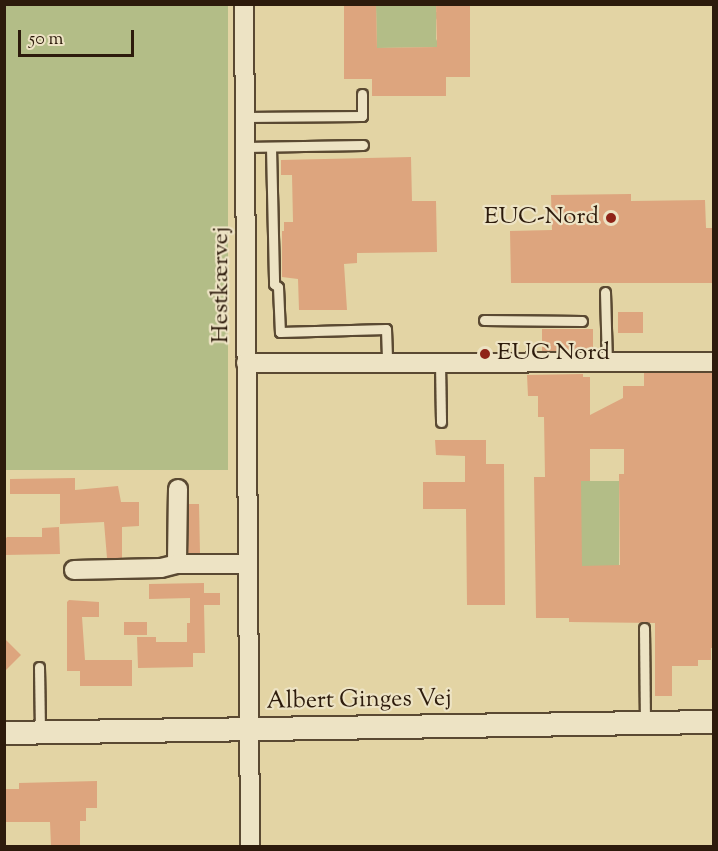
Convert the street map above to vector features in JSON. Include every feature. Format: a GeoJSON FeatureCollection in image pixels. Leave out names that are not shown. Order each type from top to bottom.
{"type":"FeatureCollection","features":[{"type":"Feature","properties":{"kind":"street","name":"Hestkærvej"},"geometry":{"type":"LineString","coordinates":[[244,4],[249,846]]}},
{"type":"Feature","properties":{"kind":"street"},"geometry":{"type":"LineString","coordinates":[[246,363],[714,362]]}},
{"type":"Feature","properties":{"kind":"street"},"geometry":{"type":"LineString","coordinates":[[177,489],[177,564]]}},
{"type":"Feature","properties":{"kind":"street"},"geometry":{"type":"LineString","coordinates":[[74,570],[161,568],[177,564],[248,564]]}},
{"type":"Feature","properties":{"kind":"street","name":"Albert Ginges Vej"},"geometry":{"type":"LineString","coordinates":[[4,733],[714,722]]}},
{"type":"Feature","properties":{"kind":"lane"},"geometry":{"type":"LineString","coordinates":[[245,117],[362,116],[362,94]]}},
{"type":"Feature","properties":{"kind":"lane"},"geometry":{"type":"LineString","coordinates":[[245,147],[363,145]]}},
{"type":"Feature","properties":{"kind":"lane"},"geometry":{"type":"LineString","coordinates":[[271,147],[274,284],[278,287],[280,332],[386,329],[387,363]]}},
{"type":"Feature","properties":{"kind":"lane"},"geometry":{"type":"LineString","coordinates":[[605,292],[607,362]]}},
{"type":"Feature","properties":{"kind":"lane"},"geometry":{"type":"LineString","coordinates":[[484,320],[582,321]]}},
{"type":"Feature","properties":{"kind":"lane"},"geometry":{"type":"LineString","coordinates":[[440,363],[441,422]]}},
{"type":"Feature","properties":{"kind":"lane"},"geometry":{"type":"LineString","coordinates":[[644,628],[645,724]]}},
{"type":"Feature","properties":{"kind":"lane"},"geometry":{"type":"LineString","coordinates":[[39,667],[40,733]]}},
{"type":"Feature","properties":{"kind":"green space"},"geometry":{"type":"Polygon","coordinates":[[[4,5],[228,5],[228,470],[4,470],[4,5]]]}},
{"type":"Feature","properties":{"kind":"green space"},"geometry":{"type":"Polygon","coordinates":[[[376,5],[436,5],[436,12],[440,12],[436,20],[436,39],[440,47],[377,48],[376,5]]]}},
{"type":"Feature","properties":{"kind":"green space"},"geometry":{"type":"Polygon","coordinates":[[[581,481],[619,481],[619,566],[581,566],[581,481]]]}},
{"type":"Feature","properties":{"kind":"building"},"geometry":{"type":"Polygon","coordinates":[[[344,4],[376,4],[377,48],[437,47],[436,4],[470,4],[470,77],[446,77],[446,96],[372,96],[372,79],[344,79],[344,4]]]}},
{"type":"Feature","properties":{"kind":"building"},"geometry":{"type":"Polygon","coordinates":[[[411,157],[412,201],[436,201],[437,252],[357,253],[357,263],[344,264],[347,310],[299,310],[298,279],[282,277],[282,231],[284,231],[284,222],[293,222],[292,175],[281,175],[281,160],[411,157]]]}},
{"type":"Feature","properties":{"kind":"building"},"geometry":{"type":"Polygon","coordinates":[[[631,194],[631,201],[705,200],[706,228],[714,228],[714,283],[511,283],[510,231],[552,230],[551,195],[631,194]]]}},
{"type":"Feature","properties":{"kind":"building"},"geometry":{"type":"Polygon","coordinates":[[[618,312],[643,312],[643,333],[618,333],[618,312]]]}},
{"type":"Feature","properties":{"kind":"building"},"geometry":{"type":"Polygon","coordinates":[[[542,329],[593,329],[593,351],[542,351],[542,329]]]}},
{"type":"Feature","properties":{"kind":"building"},"geometry":{"type":"Polygon","coordinates":[[[644,373],[714,373],[714,648],[711,648],[711,660],[698,660],[698,666],[672,666],[672,696],[655,696],[655,623],[569,622],[569,618],[536,618],[534,477],[545,477],[544,417],[538,417],[538,396],[528,396],[527,375],[583,374],[583,377],[590,377],[590,415],[623,398],[623,386],[644,386],[644,373]],[[590,449],[590,481],[581,481],[582,566],[620,565],[619,474],[624,474],[624,449],[590,449]]]}},
{"type":"Feature","properties":{"kind":"building"},"geometry":{"type":"Polygon","coordinates":[[[435,440],[486,440],[486,464],[504,464],[505,605],[467,605],[466,509],[423,509],[423,482],[465,482],[465,456],[436,455],[435,440]]]}},
{"type":"Feature","properties":{"kind":"building"},"geometry":{"type":"Polygon","coordinates":[[[75,478],[75,490],[118,486],[121,502],[139,502],[139,526],[122,527],[122,558],[107,558],[104,522],[60,524],[60,494],[10,494],[10,479],[75,478]]]}},
{"type":"Feature","properties":{"kind":"building"},"geometry":{"type":"Polygon","coordinates":[[[189,504],[199,504],[200,553],[188,553],[189,504]]]}},
{"type":"Feature","properties":{"kind":"building"},"geometry":{"type":"Polygon","coordinates":[[[59,527],[60,554],[4,555],[4,540],[7,537],[42,537],[42,528],[59,527]]]}},
{"type":"Feature","properties":{"kind":"building"},"geometry":{"type":"Polygon","coordinates":[[[204,583],[204,593],[220,593],[220,605],[204,605],[205,653],[193,653],[193,667],[138,668],[137,637],[156,637],[156,642],[187,642],[187,623],[190,623],[190,598],[149,599],[149,584],[204,583]]]}},
{"type":"Feature","properties":{"kind":"building"},"geometry":{"type":"Polygon","coordinates":[[[69,600],[99,602],[99,617],[82,617],[85,660],[132,660],[132,686],[80,686],[80,671],[67,671],[67,602],[69,600]]]}},
{"type":"Feature","properties":{"kind":"building"},"geometry":{"type":"Polygon","coordinates":[[[124,622],[147,622],[147,635],[124,635],[124,622]]]}},
{"type":"Feature","properties":{"kind":"building"},"geometry":{"type":"Polygon","coordinates":[[[4,638],[21,655],[4,672],[4,638]]]}},
{"type":"Feature","properties":{"kind":"building"},"geometry":{"type":"Polygon","coordinates":[[[97,781],[97,808],[86,808],[86,821],[80,821],[80,846],[51,846],[50,822],[4,822],[4,789],[19,789],[19,783],[97,781]]]}},
{"type":"Feature","properties":{"kind":"place","name":"EUC-Nord"},"geometry":{"type":"Point","coordinates":[611,218]}},
{"type":"Feature","properties":{"kind":"place","name":"EUC Nord"},"geometry":{"type":"Point","coordinates":[485,354]}}]}
